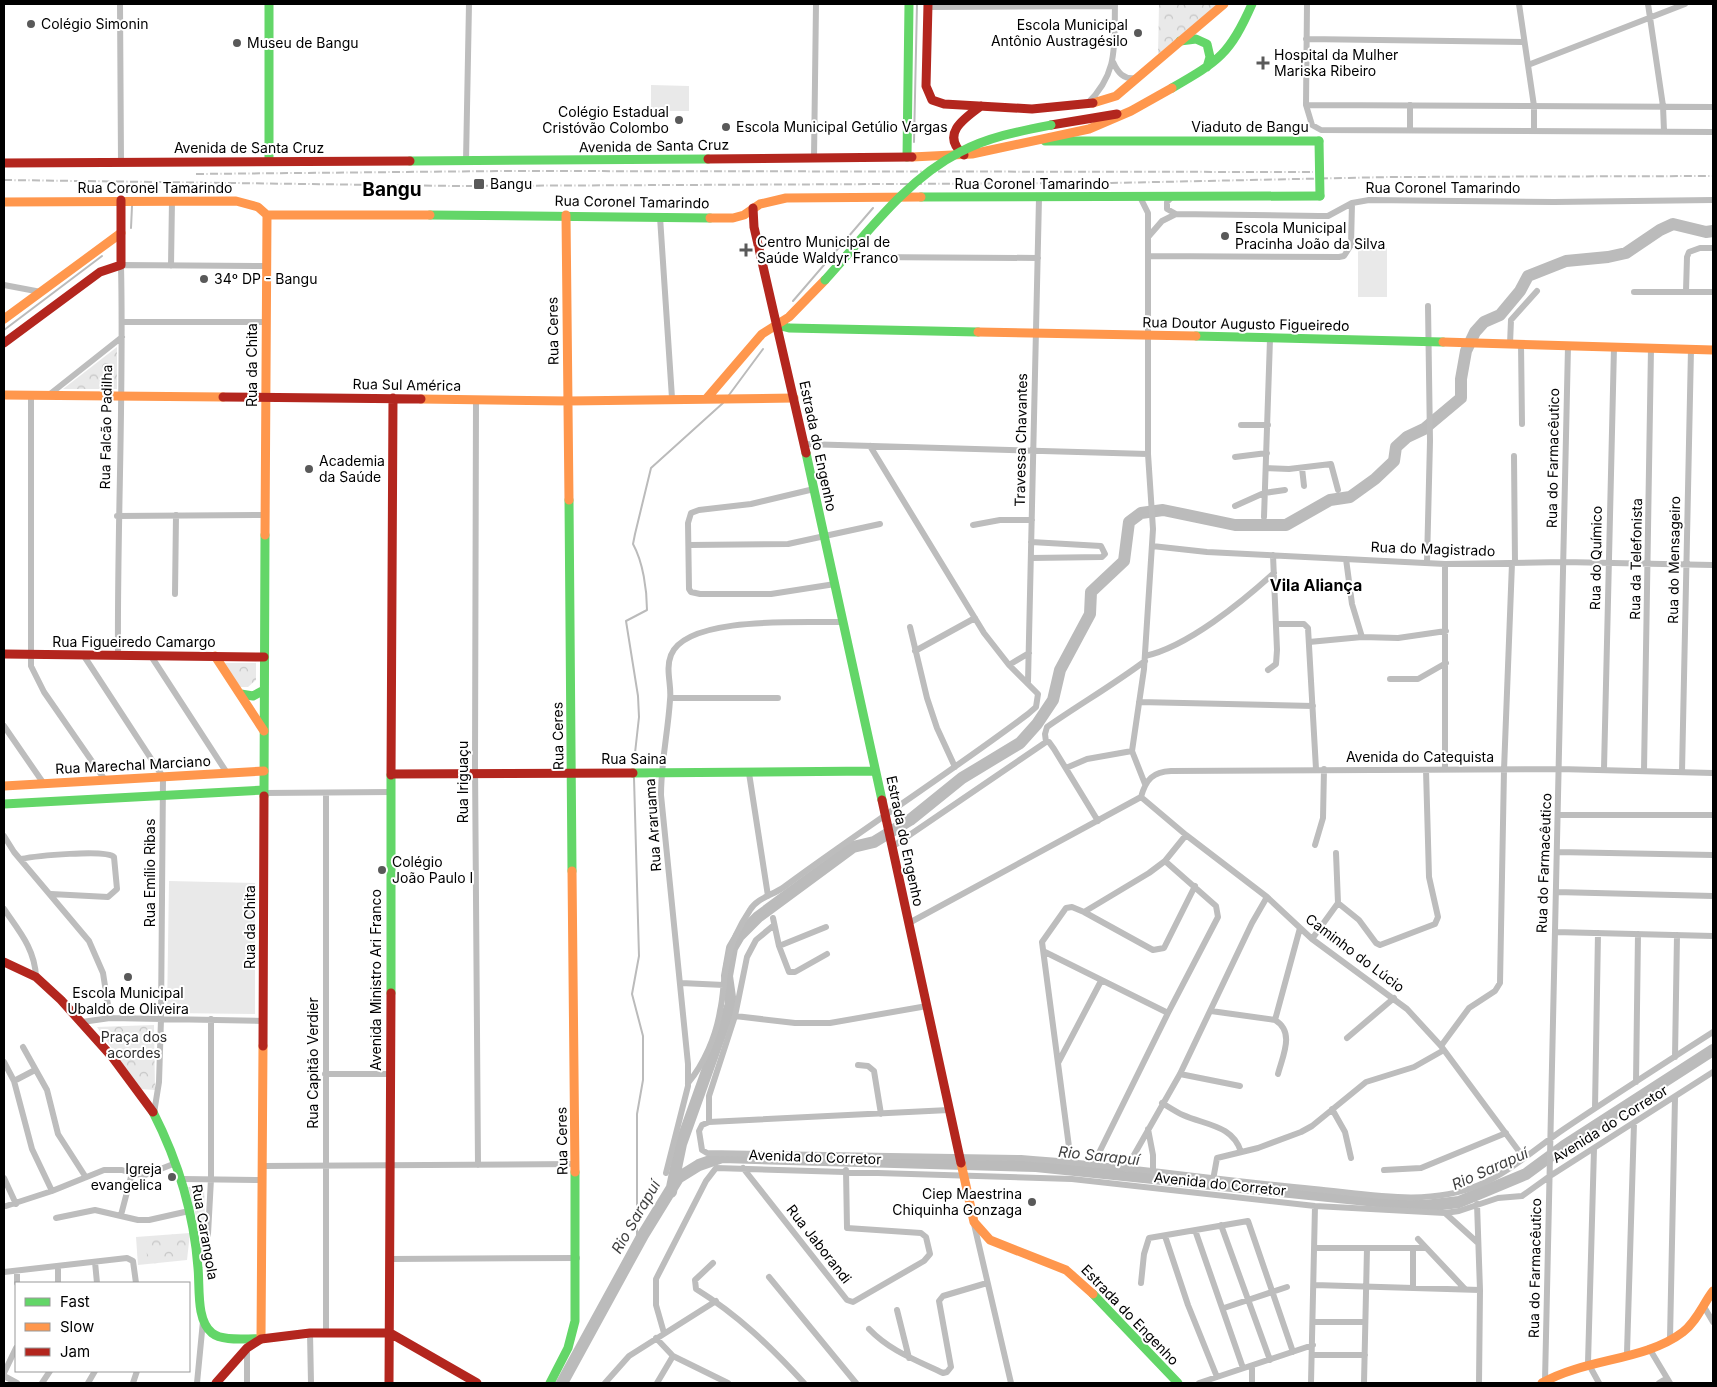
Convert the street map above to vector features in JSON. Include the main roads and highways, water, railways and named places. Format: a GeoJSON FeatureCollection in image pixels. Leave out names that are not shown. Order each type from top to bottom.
{"type":"FeatureCollection","features":[{"type":"Feature","properties":{"kind":"main road"},"geometry":{"type":"LineString","coordinates":[[269,4],[269,161]]}},
{"type":"Feature","properties":{"kind":"main road"},"geometry":{"type":"LineString","coordinates":[[907,157],[909,4]]}},
{"type":"Feature","properties":{"kind":"main road"},"geometry":{"type":"LineString","coordinates":[[928,6],[926,86],[928,95],[937,103],[981,106],[1085,106],[1116,96],[1224,4]]}},
{"type":"Feature","properties":{"kind":"main road","name":"Avenida de Santa Cruz"},"geometry":{"type":"LineString","coordinates":[[4,163],[466,161],[964,155],[1089,129],[1131,111],[1207,68],[1233,44],[1252,4]]}},
{"type":"Feature","properties":{"kind":"main road"},"geometry":{"type":"LineString","coordinates":[[1180,41],[1196,39],[1207,44],[1210,57],[1207,68]]}},
{"type":"Feature","properties":{"kind":"main road"},"geometry":{"type":"LineString","coordinates":[[964,155],[958,151],[954,144],[956,128],[960,122],[981,106]]}},
{"type":"Feature","properties":{"kind":"main road"},"geometry":{"type":"LineString","coordinates":[[707,398],[717,389],[762,334],[778,325],[797,310],[910,190],[935,168],[980,143],[1001,135],[1131,111]]}},
{"type":"Feature","properties":{"kind":"main road","name":"Viaduto de Bangu"},"geometry":{"type":"LineString","coordinates":[[1038,141],[1319,141],[1320,196],[1172,198]]}},
{"type":"Feature","properties":{"kind":"main road","name":"Rua Coronel Tamarindo"},"geometry":{"type":"LineString","coordinates":[[4,202],[236,200],[258,207],[267,215],[566,214],[733,218],[744,215],[753,208],[768,201],[786,198],[1172,198]]}},
{"type":"Feature","properties":{"kind":"main road","name":"Rua Falcão Padilha"},"geometry":{"type":"LineString","coordinates":[[4,344],[100,272],[121,265],[121,200]]}},
{"type":"Feature","properties":{"kind":"main road","name":"Estrada do Engenho"},"geometry":{"type":"LineString","coordinates":[[753,208],[754,227],[778,325],[974,1222],[990,1240],[1066,1270],[1098,1298],[1178,1383]]}},
{"type":"Feature","properties":{"kind":"main road","name":"Rua Ceres"},"geometry":{"type":"LineString","coordinates":[[550,1383],[575,1330],[577,1258],[566,214]]}},
{"type":"Feature","properties":{"kind":"main road","name":"Rua da Chita"},"geometry":{"type":"LineString","coordinates":[[261,1339],[267,215]]}},
{"type":"Feature","properties":{"kind":"main road"},"geometry":{"type":"LineString","coordinates":[[4,319],[121,233]]}},
{"type":"Feature","properties":{"kind":"main road","name":"Rua Doutor Augusto Figueiredo"},"geometry":{"type":"LineString","coordinates":[[778,325],[789,328],[1428,341],[1713,350]]}},
{"type":"Feature","properties":{"kind":"main road","name":"Rua Sul América"},"geometry":{"type":"LineString","coordinates":[[4,395],[266,396],[476,400],[794,398]]}},
{"type":"Feature","properties":{"kind":"main road","name":"Avenida Ministro Ari Franco"},"geometry":{"type":"LineString","coordinates":[[389,1383],[393,398]]}},
{"type":"Feature","properties":{"kind":"main road","name":"Rua Figueiredo Camargo"},"geometry":{"type":"LineString","coordinates":[[4,654],[264,657]]}},
{"type":"Feature","properties":{"kind":"main road"},"geometry":{"type":"LineString","coordinates":[[215,656],[265,731]]}},
{"type":"Feature","properties":{"kind":"main road"},"geometry":{"type":"LineString","coordinates":[[241,694],[253,696],[264,690]]}},
{"type":"Feature","properties":{"kind":"main road","name":"Rua Marechal Marciano"},"geometry":{"type":"LineString","coordinates":[[4,786],[264,771]]}},
{"type":"Feature","properties":{"kind":"main road","name":"Rua Saina"},"geometry":{"type":"LineString","coordinates":[[392,774],[875,771]]}},
{"type":"Feature","properties":{"kind":"main road"},"geometry":{"type":"LineString","coordinates":[[4,804],[264,791]]}},
{"type":"Feature","properties":{"kind":"main road","name":"Rua Carangola"},"geometry":{"type":"LineString","coordinates":[[4,962],[36,977],[82,1022],[113,1058],[154,1113],[182,1178],[190,1211],[198,1264],[203,1321],[213,1334],[221,1338],[261,1339]]}},
{"type":"Feature","properties":{"kind":"main road"},"geometry":{"type":"LineString","coordinates":[[1544,1382],[1588,1363],[1650,1348],[1683,1332],[1694,1322],[1713,1291]]}},
{"type":"Feature","properties":{"kind":"main road"},"geometry":{"type":"LineString","coordinates":[[216,1383],[228,1367],[247,1348],[261,1339],[310,1333],[390,1333],[477,1383]]}},
{"type":"Feature","properties":{"kind":"waterway"},"geometry":{"type":"LineString","coordinates":[[914,142],[917,4]]}},
{"type":"Feature","properties":{"kind":"waterway"},"geometry":{"type":"LineString","coordinates":[[131,228],[132,206]]}},
{"type":"Feature","properties":{"kind":"waterway"},"geometry":{"type":"LineString","coordinates":[[793,301],[873,208]]}},
{"type":"Feature","properties":{"kind":"waterway"},"geometry":{"type":"LineString","coordinates":[[671,1192],[681,1144],[731,1004],[727,976],[732,948],[739,936],[758,917],[853,847],[874,842],[910,820],[962,778],[1020,743],[1037,724],[1053,700],[1060,670],[1090,614],[1091,592],[1124,561],[1129,522],[1141,513],[1163,510],[1235,525],[1286,525],[1330,500],[1350,497],[1375,479],[1394,461],[1396,447],[1407,437],[1424,429],[1461,398],[1461,379],[1466,351],[1475,332],[1484,322],[1500,315],[1520,291],[1528,276],[1566,261],[1608,257],[1626,253],[1660,230],[1673,224],[1706,232],[1713,231]]}},
{"type":"Feature","properties":{"kind":"waterway"},"geometry":{"type":"LineString","coordinates":[[4,330],[102,256]]}},
{"type":"Feature","properties":{"kind":"waterway"},"geometry":{"type":"LineString","coordinates":[[729,395],[763,349]]}},
{"type":"Feature","properties":{"kind":"waterway"},"geometry":{"type":"LineString","coordinates":[[634,762],[639,717],[638,696],[626,621],[647,610],[644,576],[633,544],[651,468],[723,403]]}},
{"type":"Feature","properties":{"kind":"waterway"},"geometry":{"type":"LineString","coordinates":[[632,1255],[637,1236],[637,1114],[643,1080],[643,1036],[632,994],[639,956],[634,778]]}},
{"type":"Feature","properties":{"kind":"waterway","name":"Rio Sarapuí"},"geometry":{"type":"LineString","coordinates":[[562,1383],[643,1235],[678,1178],[699,1165],[722,1157],[1036,1166],[1425,1206],[1459,1202],[1526,1174],[1564,1146],[1713,1050]]}},
{"type":"Feature","properties":{"kind":"railway"},"geometry":{"type":"LineString","coordinates":[[196,174],[503,171],[1313,172]]}},
{"type":"Feature","properties":{"kind":"railway"},"geometry":{"type":"LineString","coordinates":[[4,180],[457,186],[1111,183],[1390,177],[1713,176]]}},
{"type":"Feature","properties":{"kind":"place","name":"Colégio Simonin"},"geometry":{"type":"Point","coordinates":[31,24]}},
{"type":"Feature","properties":{"kind":"place","name":"Escola Municipal Antônio Austragésilo"},"geometry":{"type":"Point","coordinates":[1138,33]}},
{"type":"Feature","properties":{"kind":"place","name":"Museu de Bangu"},"geometry":{"type":"Point","coordinates":[237,43]}},
{"type":"Feature","properties":{"kind":"place","name":"Hospital da Mulher Mariska Ribeiro"},"geometry":{"type":"Point","coordinates":[1263,63]}},
{"type":"Feature","properties":{"kind":"place","name":"Colégio Estadual Cristóvão Colombo"},"geometry":{"type":"Point","coordinates":[679,120]}},
{"type":"Feature","properties":{"kind":"place","name":"Escola Municipal Getúlio Vargas"},"geometry":{"type":"Point","coordinates":[726,127]}},
{"type":"Feature","properties":{"kind":"place","name":"Bangu"},"geometry":{"type":"Point","coordinates":[479,184]}},
{"type":"Feature","properties":{"kind":"place","name":"Escola Municipal Pracinha João da Silva"},"geometry":{"type":"Point","coordinates":[1225,236]}},
{"type":"Feature","properties":{"kind":"place","name":"Centro Municipal de Saúde Waldyr Franco"},"geometry":{"type":"Point","coordinates":[746,250]}},
{"type":"Feature","properties":{"kind":"place","name":"34º DP - Bangu"},"geometry":{"type":"Point","coordinates":[204,279]}},
{"type":"Feature","properties":{"kind":"place","name":"Academia da Saúde"},"geometry":{"type":"Point","coordinates":[309,469]}},
{"type":"Feature","properties":{"kind":"place","name":"Colégio João Paulo I"},"geometry":{"type":"Point","coordinates":[382,870]}},
{"type":"Feature","properties":{"kind":"place","name":"Escola Municipal Ubaldo de Oliveira"},"geometry":{"type":"Point","coordinates":[128,977]}},
{"type":"Feature","properties":{"kind":"place","name":"Igreja evangelica"},"geometry":{"type":"Point","coordinates":[172,1177]}},
{"type":"Feature","properties":{"kind":"place","name":"Ciep Maestrina Chiquinha Gonzaga"},"geometry":{"type":"Point","coordinates":[1032,1202]}},
{"type":"Feature","properties":{"kind":"district","name":"Bangu"},"geometry":{"type":"Point","coordinates":[392,189]}},
{"type":"Feature","properties":{"kind":"district","name":"Vila Aliança"},"geometry":{"type":"Point","coordinates":[1316,585]}},
{"type":"Feature","properties":{"kind":"park label","name":"Praça dos acordes"},"geometry":{"type":"Point","coordinates":[134,1046]}}]}
